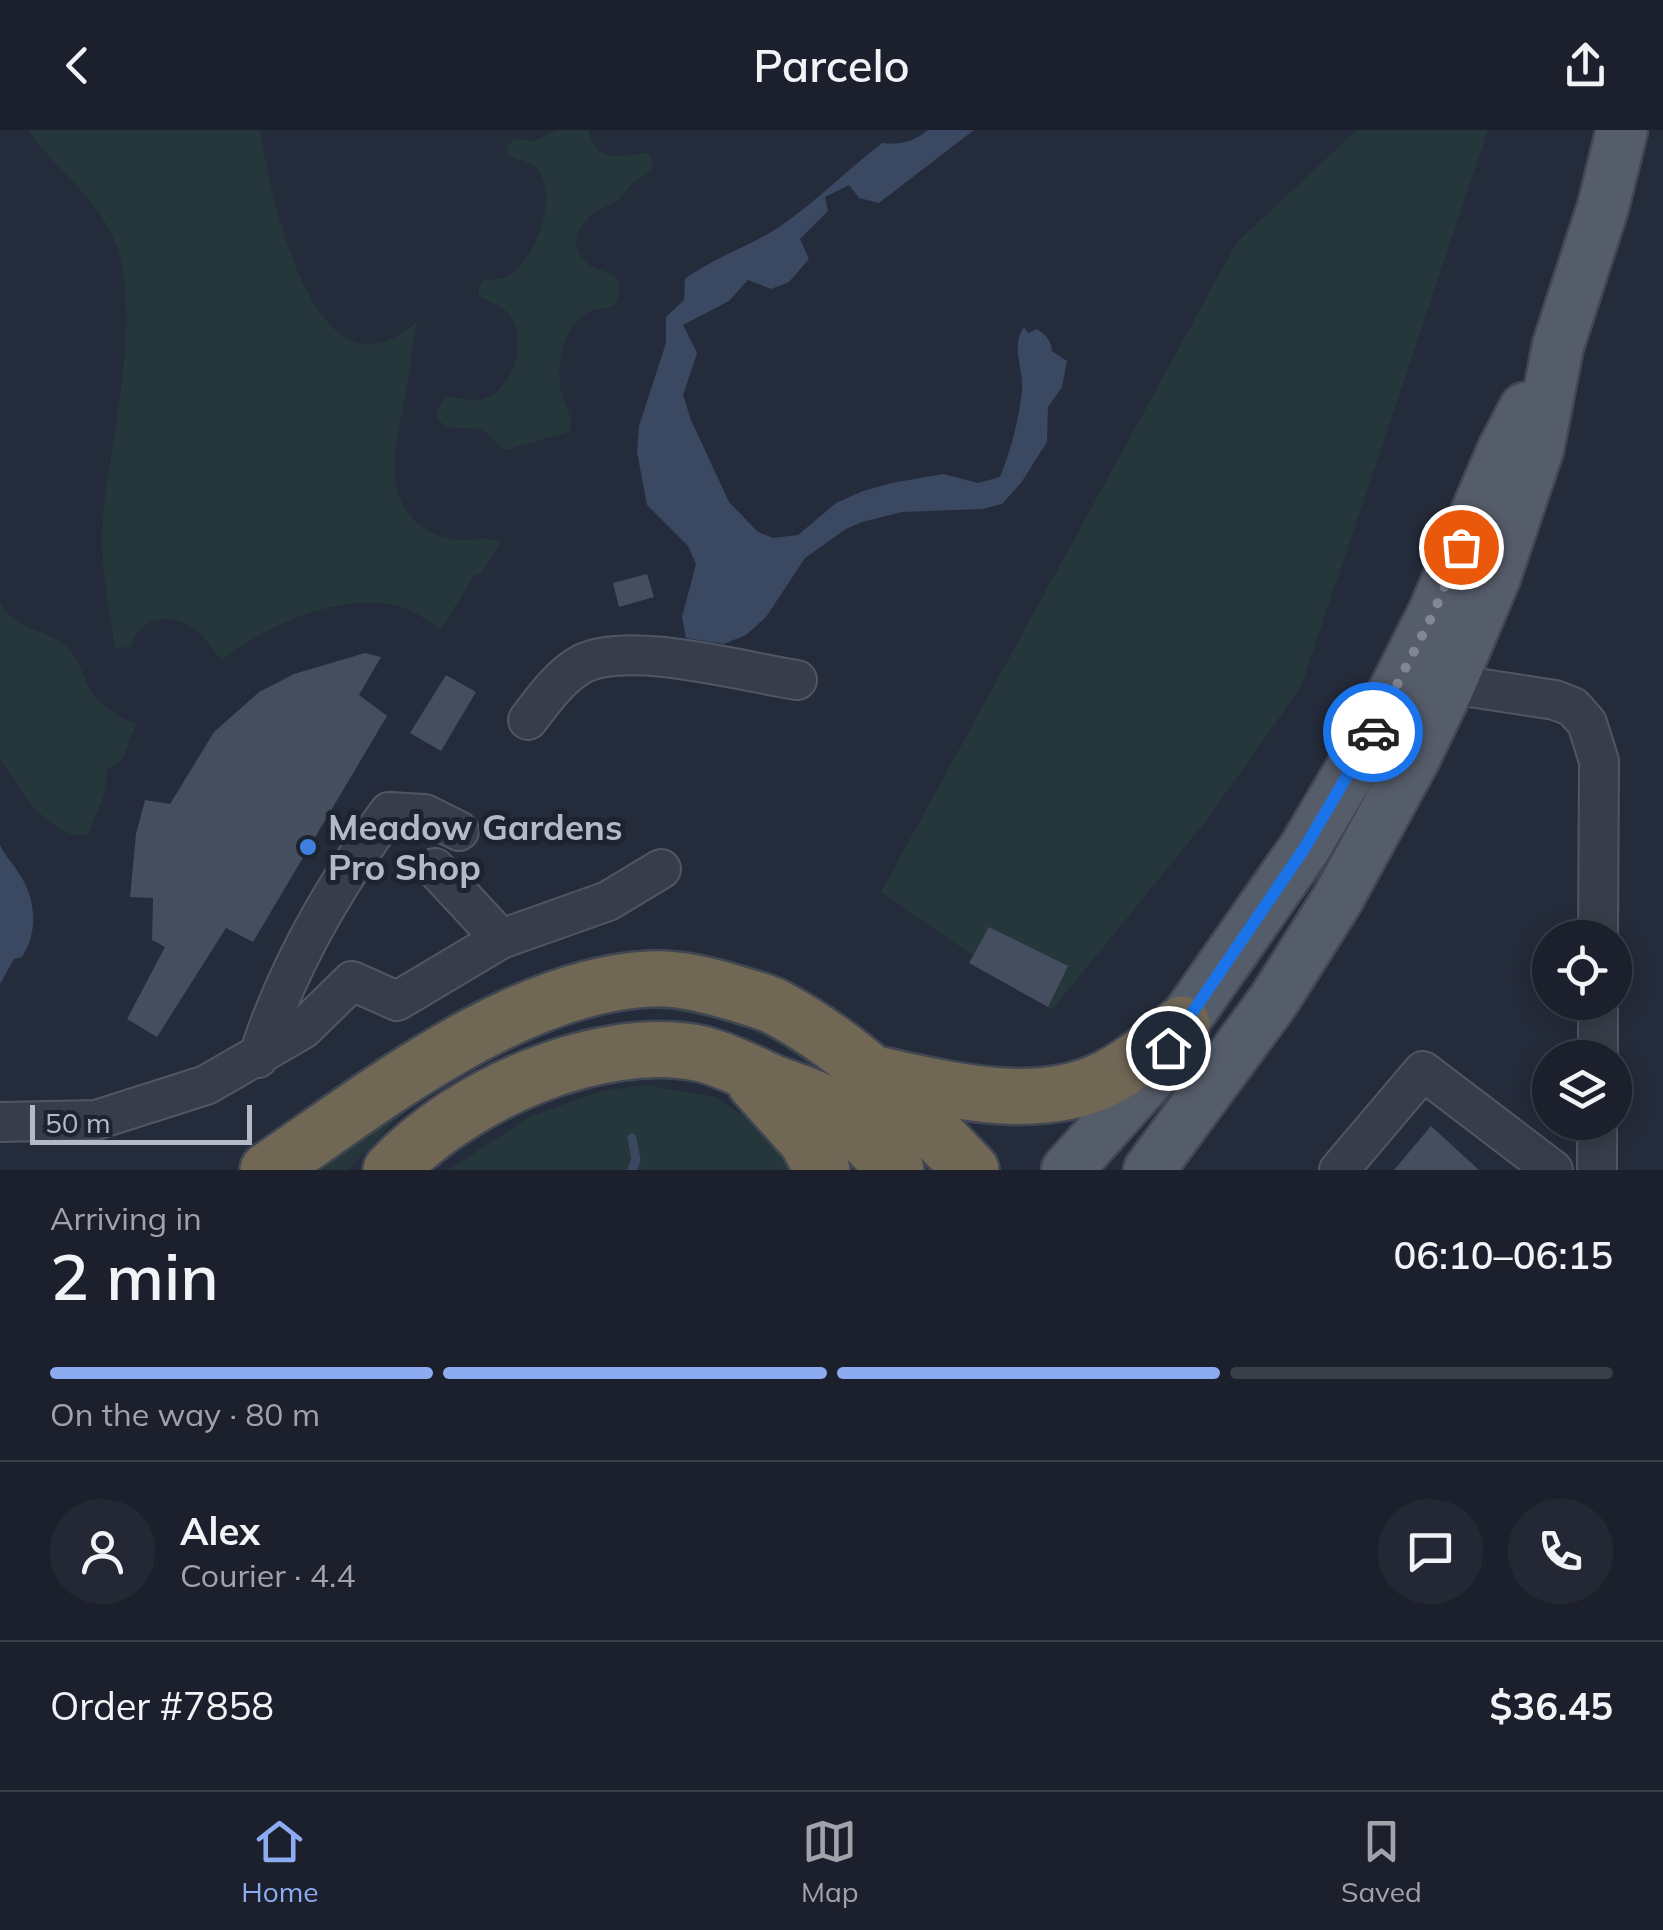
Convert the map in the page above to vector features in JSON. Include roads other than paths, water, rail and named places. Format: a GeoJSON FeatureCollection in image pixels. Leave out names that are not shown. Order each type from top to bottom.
{"type":"FeatureCollection","features":[{"type":"Feature","properties":{"kind":"highway"},"geometry":{"type":"LineString","coordinates":[[268,1170],[415,1070],[515,1015],[589,989],[651,978],[712,986],[770,1004],[824,1035],[894,1090],[971,1170]]}},
{"type":"Feature","properties":{"kind":"highway"},"geometry":{"type":"LineString","coordinates":[[872,1072],[970,1091],[1043,1095],[1105,1079],[1143,1056],[1182,1024]]}},
{"type":"Feature","properties":{"kind":"highway"},"geometry":{"type":"LineString","coordinates":[[391,1170],[415,1145],[463,1111],[560,1066],[613,1051],[702,1054],[744,1070],[830,1107],[896,1170]]}},
{"type":"Feature","properties":{"kind":"highway"},"geometry":{"type":"LineString","coordinates":[[744,1070],[807,1141],[822,1170]]}},
{"type":"Feature","properties":{"kind":"main road"},"geometry":{"type":"LineString","coordinates":[[1150,1169],[1265,1014],[1337,900],[1407,773],[1450,684],[1495,577],[1538,449],[1558,346],[1603,207],[1622,130]]}},
{"type":"Feature","properties":{"kind":"main road"},"geometry":{"type":"LineString","coordinates":[[1068,1170],[1154,1072],[1182,1024],[1304,849],[1375,729],[1434,612],[1502,450],[1558,346]]}},
{"type":"Feature","properties":{"kind":"lane"},"geometry":{"type":"LineString","coordinates":[[528,720],[551,690],[583,664],[619,655],[658,656],[797,680]]}},
{"type":"Feature","properties":{"kind":"lane"},"geometry":{"type":"LineString","coordinates":[[1450,684],[1555,700],[1573,707],[1586,723],[1599,761],[1598,920]]}},
{"type":"Feature","properties":{"kind":"lane"},"geometry":{"type":"LineString","coordinates":[[258,1058],[296,962],[368,840],[389,812],[426,814],[458,831]]}},
{"type":"Feature","properties":{"kind":"lane"},"geometry":{"type":"LineString","coordinates":[[435,868],[501,939]]}},
{"type":"Feature","properties":{"kind":"lane"},"geometry":{"type":"LineString","coordinates":[[0,1122],[96,1120],[206,1086],[303,1030],[352,981],[397,1001],[501,939],[608,901],[661,869]]}},
{"type":"Feature","properties":{"kind":"lane"},"geometry":{"type":"LineString","coordinates":[[1339,1170],[1423,1070],[1553,1170]]}},
{"type":"Feature","properties":{"kind":"lane"},"geometry":{"type":"LineString","coordinates":[[1597,1140],[1597,1170]]}},
{"type":"Feature","properties":{"kind":"water"},"geometry":{"type":"Polygon","coordinates":[[[928,130],[974,130],[879,203],[859,198],[849,185],[825,197],[828,211],[800,239],[809,259],[789,282],[771,289],[748,280],[729,301],[683,325],[697,353],[683,395],[691,420],[729,502],[758,532],[773,538],[798,535],[836,503],[863,491],[943,474],[978,483],[1000,477],[1021,400],[1018,343],[1024,327],[1028,333],[1037,329],[1043,333],[1052,351],[1067,361],[1062,387],[1048,407],[1047,442],[1021,483],[1002,504],[982,509],[902,512],[862,522],[805,558],[766,617],[746,635],[724,644],[686,638],[682,617],[696,564],[688,546],[647,505],[637,452],[639,426],[666,343],[666,317],[684,300],[685,279],[779,227],[882,143],[906,142],[928,130]]]}},
{"type":"Feature","properties":{"kind":"water"},"geometry":{"type":"Polygon","coordinates":[[[0,845],[29,892],[33,925],[22,957],[14,959],[0,984],[0,845]]]}},
{"type":"Feature","properties":{"kind":"waterway"},"geometry":{"type":"LineString","coordinates":[[632,1138],[636,1160],[632,1170]]}},
{"type":"Feature","properties":{"kind":"place","name":"Meadow Gardens Pro Shop"},"geometry":{"type":"Point","coordinates":[308,847]}}]}
